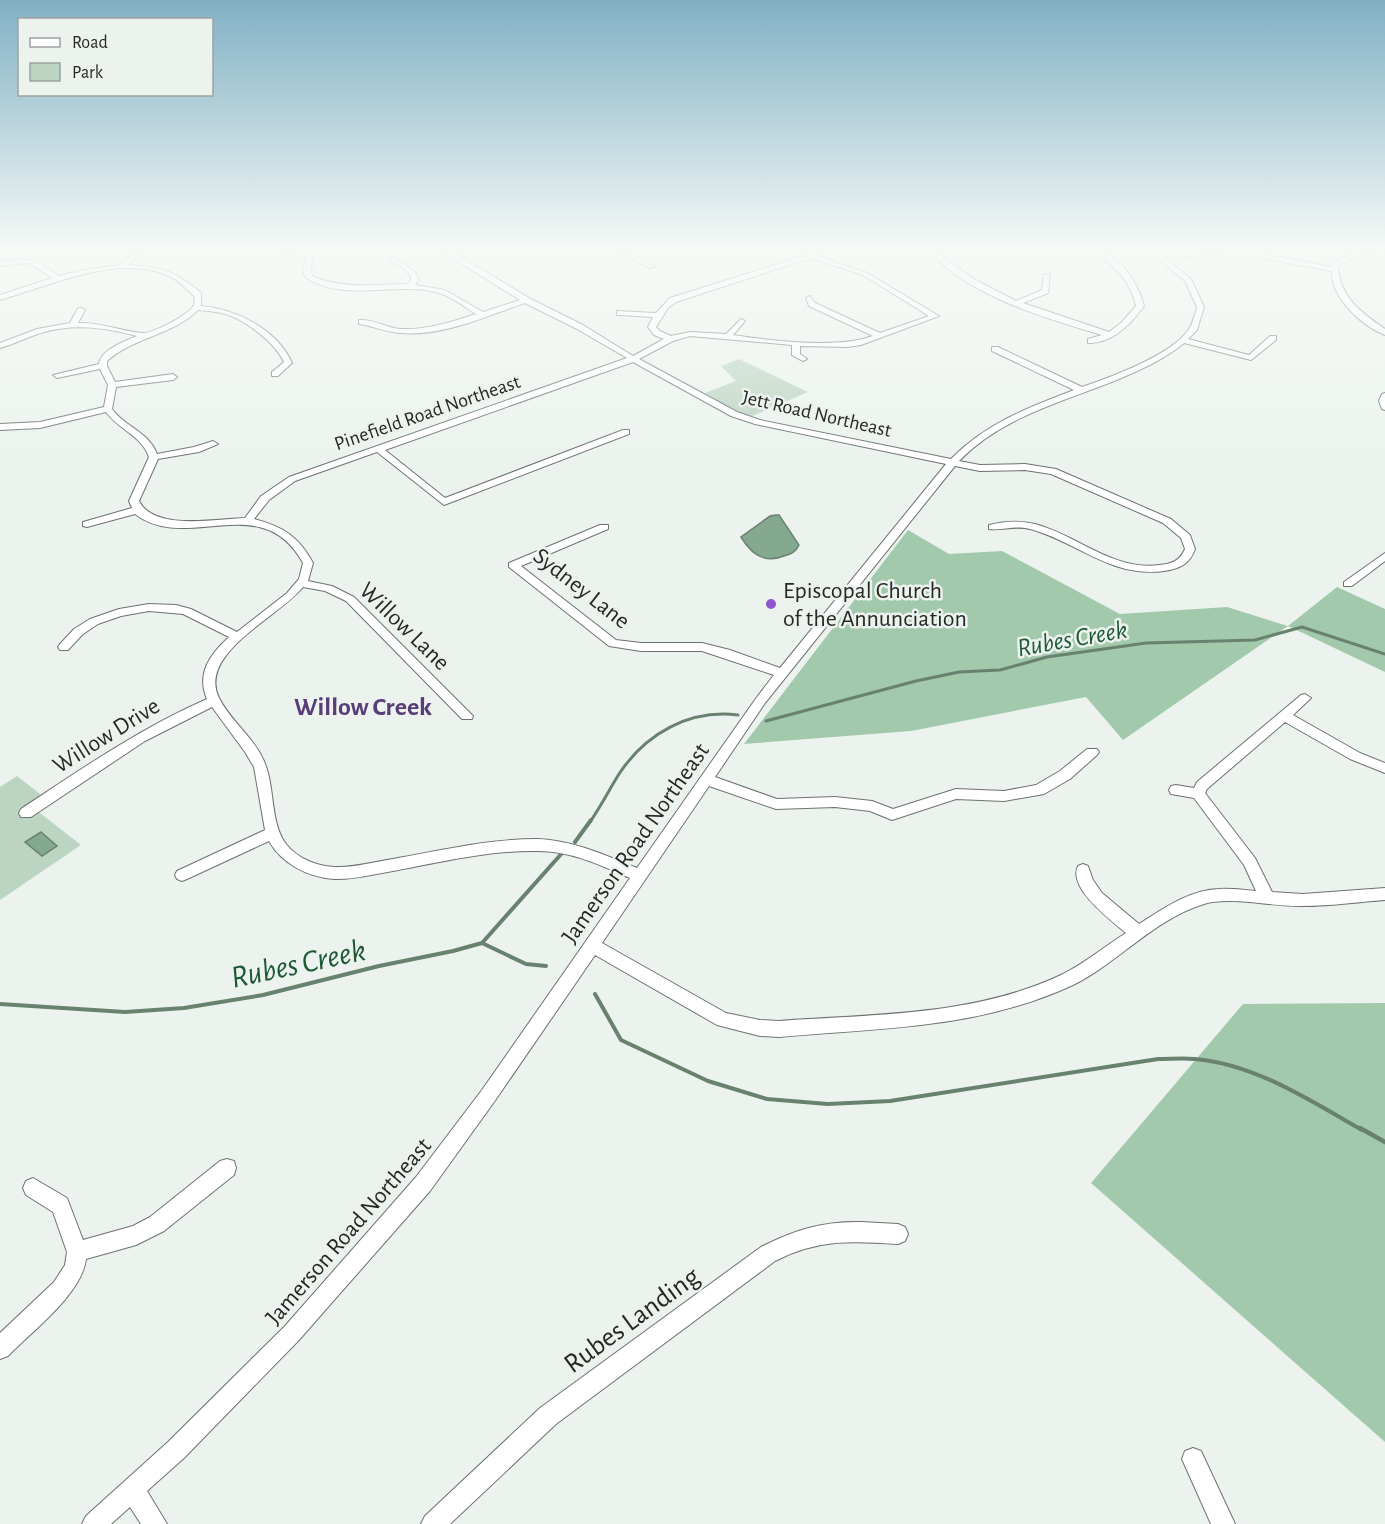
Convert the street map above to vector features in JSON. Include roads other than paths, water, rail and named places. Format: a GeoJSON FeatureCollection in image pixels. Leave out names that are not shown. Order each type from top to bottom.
{"type":"FeatureCollection","features":[{"type":"Feature","properties":{"kind":"street"},"geometry":{"type":"LineString","coordinates":[[178,321],[113,351],[103,360],[103,366],[112,385],[108,409],[117,421],[146,439],[154,457],[135,497],[137,510],[150,519],[164,523],[248,521],[276,530],[302,549],[309,564],[303,584],[287,600],[220,651],[210,667],[208,683],[214,700],[249,747],[261,768],[266,782],[273,833],[285,853],[307,866],[332,873],[352,872],[500,847],[538,845],[568,848],[639,876]]}},
{"type":"Feature","properties":{"kind":"street"},"geometry":{"type":"LineString","coordinates":[[246,321],[287,357],[288,363],[277,373]]}},
{"type":"Feature","properties":{"kind":"street"},"geometry":{"type":"LineString","coordinates":[[362,322],[392,330],[415,331],[453,321]]}},
{"type":"Feature","properties":{"kind":"street","name":"Jett Road Northeast"},"geometry":{"type":"LineString","coordinates":[[566,321],[744,418],[953,462],[988,468],[1031,467],[1058,473],[1167,521],[1186,537],[1190,549],[1185,560],[1175,565],[1162,569],[1133,569],[1110,563],[1033,527],[1008,522],[993,527]]}},
{"type":"Feature","properties":{"kind":"street"},"geometry":{"type":"LineString","coordinates":[[654,321],[652,327],[657,333],[670,339]]}},
{"type":"Feature","properties":{"kind":"street"},"geometry":{"type":"LineString","coordinates":[[728,337],[741,321]]}},
{"type":"Feature","properties":{"kind":"street"},"geometry":{"type":"LineString","coordinates":[[849,321],[880,336]]}},
{"type":"Feature","properties":{"kind":"street","name":"Pinefield Road Northeast"},"geometry":{"type":"LineString","coordinates":[[248,521],[265,498],[284,483],[377,448],[633,359],[670,339],[695,333],[763,342],[848,345],[921,321]]}},
{"type":"Feature","properties":{"kind":"street"},"geometry":{"type":"LineString","coordinates":[[1062,321],[1110,335]]}},
{"type":"Feature","properties":{"kind":"street"},"geometry":{"type":"LineString","coordinates":[[1091,341],[1110,335],[1127,321]]}},
{"type":"Feature","properties":{"kind":"street","name":"Jamerson Road Northeast"},"geometry":{"type":"LineString","coordinates":[[94,1524],[133,1490],[292,1333],[415,1193],[488,1096],[706,779],[783,674],[953,462],[975,441],[1002,424],[1153,361],[1185,341],[1195,330],[1199,321]]}},
{"type":"Feature","properties":{"kind":"street"},"geometry":{"type":"LineString","coordinates":[[1370,321],[1385,333]]}},
{"type":"Feature","properties":{"kind":"street"},"geometry":{"type":"LineString","coordinates":[[0,346],[36,331],[73,324],[94,324],[145,336]]}},
{"type":"Feature","properties":{"kind":"street"},"geometry":{"type":"LineString","coordinates":[[1185,341],[1253,360],[1273,338]]}},
{"type":"Feature","properties":{"kind":"street"},"geometry":{"type":"LineString","coordinates":[[796,344],[796,355],[803,359]]}},
{"type":"Feature","properties":{"kind":"street"},"geometry":{"type":"LineString","coordinates":[[995,349],[1081,390]]}},
{"type":"Feature","properties":{"kind":"street"},"geometry":{"type":"LineString","coordinates":[[57,375],[103,366]]}},
{"type":"Feature","properties":{"kind":"street"},"geometry":{"type":"LineString","coordinates":[[112,385],[173,377]]}},
{"type":"Feature","properties":{"kind":"street"},"geometry":{"type":"LineString","coordinates":[[1385,396],[1383,401],[1385,407]]}},
{"type":"Feature","properties":{"kind":"street"},"geometry":{"type":"LineString","coordinates":[[0,427],[32,426],[108,409]]}},
{"type":"Feature","properties":{"kind":"street"},"geometry":{"type":"LineString","coordinates":[[377,448],[444,502],[626,432]]}},
{"type":"Feature","properties":{"kind":"street"},"geometry":{"type":"LineString","coordinates":[[154,457],[196,450],[213,444]]}},
{"type":"Feature","properties":{"kind":"street"},"geometry":{"type":"LineString","coordinates":[[87,524],[137,510]]}},
{"type":"Feature","properties":{"kind":"street","name":"Sydney Lane"},"geometry":{"type":"LineString","coordinates":[[604,527],[513,565],[613,643],[641,647],[702,647],[726,652],[783,674]]}},
{"type":"Feature","properties":{"kind":"street"},"geometry":{"type":"LineString","coordinates":[[1348,584],[1385,555]]}},
{"type":"Feature","properties":{"kind":"street","name":"Willow Lane"},"geometry":{"type":"LineString","coordinates":[[303,584],[328,588],[350,599],[467,716]]}},
{"type":"Feature","properties":{"kind":"street"},"geometry":{"type":"LineString","coordinates":[[64,647],[78,632],[96,620],[146,609],[189,611],[211,625],[237,636]]}},
{"type":"Feature","properties":{"kind":"street"},"geometry":{"type":"LineString","coordinates":[[1197,794],[1202,786],[1305,698]]}},
{"type":"Feature","properties":{"kind":"street","name":"Willow Drive"},"geometry":{"type":"LineString","coordinates":[[26,813],[140,737],[214,700]]}},
{"type":"Feature","properties":{"kind":"street"},"geometry":{"type":"LineString","coordinates":[[1284,716],[1354,756],[1385,768]]}},
{"type":"Feature","properties":{"kind":"street"},"geometry":{"type":"LineString","coordinates":[[706,779],[759,800],[776,804],[835,802],[872,806],[892,815],[956,794],[1004,796],[1038,790],[1065,775],[1092,752]]}},
{"type":"Feature","properties":{"kind":"street"},"geometry":{"type":"LineString","coordinates":[[1176,790],[1197,794],[1250,862],[1267,897]]}},
{"type":"Feature","properties":{"kind":"street"},"geometry":{"type":"LineString","coordinates":[[182,875],[273,833]]}},
{"type":"Feature","properties":{"kind":"street"},"geometry":{"type":"LineString","coordinates":[[1083,870],[1084,881],[1093,893],[1138,933]]}},
{"type":"Feature","properties":{"kind":"street"},"geometry":{"type":"LineString","coordinates":[[592,945],[723,1020],[760,1028],[779,1029],[922,1019],[1009,1003],[1069,979],[1191,900],[1219,895],[1303,900],[1385,894]]}},
{"type":"Feature","properties":{"kind":"street"},"geometry":{"type":"LineString","coordinates":[[77,1252],[136,1235],[157,1224],[227,1168]]}},
{"type":"Feature","properties":{"kind":"street"},"geometry":{"type":"LineString","coordinates":[[0,1348],[62,1289],[75,1269],[77,1252],[60,1205],[33,1188]]}},
{"type":"Feature","properties":{"kind":"street","name":"Rubes Landing"},"geometry":{"type":"LineString","coordinates":[[433,1524],[548,1416],[768,1254],[789,1242],[814,1233],[839,1231],[898,1234]]}},
{"type":"Feature","properties":{"kind":"street"},"geometry":{"type":"LineString","coordinates":[[1193,1459],[1223,1524]]}},
{"type":"Feature","properties":{"kind":"street"},"geometry":{"type":"LineString","coordinates":[[133,1490],[155,1524]]}},
{"type":"Feature","properties":{"kind":"waterway","name":"Rubes Creek"},"geometry":{"type":"LineString","coordinates":[[766,721],[916,681],[959,672],[1000,670],[1047,657],[1146,643],[1255,640],[1302,627],[1385,654]]}},
{"type":"Feature","properties":{"kind":"waterway","name":"Rubes Creek"},"geometry":{"type":"LineString","coordinates":[[590,822],[630,759],[656,736],[686,720],[720,714],[738,715]]}},
{"type":"Feature","properties":{"kind":"waterway","name":"Rubes Creek"},"geometry":{"type":"LineString","coordinates":[[575,842],[591,820]]}},
{"type":"Feature","properties":{"kind":"waterway","name":"Rubes Creek"},"geometry":{"type":"LineString","coordinates":[[482,943],[563,852]]}},
{"type":"Feature","properties":{"kind":"waterway","name":"Rubes Creek"},"geometry":{"type":"LineString","coordinates":[[0,1004],[125,1012],[184,1008],[263,995],[482,943]]}},
{"type":"Feature","properties":{"kind":"waterway"},"geometry":{"type":"LineString","coordinates":[[482,943],[526,964],[546,966]]}},
{"type":"Feature","properties":{"kind":"waterway"},"geometry":{"type":"LineString","coordinates":[[595,994],[621,1040],[708,1081],[767,1099],[828,1104],[890,1101],[1158,1059],[1190,1059],[1217,1062],[1261,1076],[1303,1096],[1362,1130]]}},
{"type":"Feature","properties":{"kind":"waterway"},"geometry":{"type":"LineString","coordinates":[[1360,1128],[1385,1142]]}},
{"type":"Feature","properties":{"kind":"place","name":"Episcopal Church of the Annunciation"},"geometry":{"type":"Point","coordinates":[771,604]}},
{"type":"Feature","properties":{"kind":"district","name":"Willow Creek"},"geometry":{"type":"Point","coordinates":[363,706]}}]}
